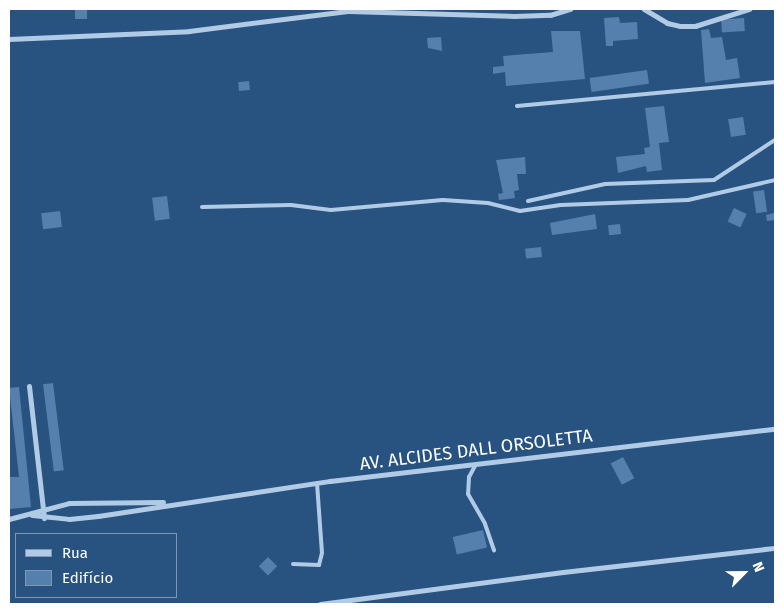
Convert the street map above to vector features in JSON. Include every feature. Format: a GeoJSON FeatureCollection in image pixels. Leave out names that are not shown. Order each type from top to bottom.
{"type":"FeatureCollection","features":[{"type":"Feature","properties":{"kind":"street"},"geometry":{"type":"LineString","coordinates":[[9,39],[189,31],[348,11],[489,15],[550,14],[570,9]]}},
{"type":"Feature","properties":{"kind":"street"},"geometry":{"type":"LineString","coordinates":[[644,9],[667,23],[695,26],[748,9]]}},
{"type":"Feature","properties":{"kind":"street"},"geometry":{"type":"LineString","coordinates":[[29,386],[44,518]]}},
{"type":"Feature","properties":{"kind":"street","name":"AV. ALCIDES DALL ORSOLETTA"},"geometry":{"type":"LineString","coordinates":[[181,501],[317,483],[775,429]]}},
{"type":"Feature","properties":{"kind":"street"},"geometry":{"type":"LineString","coordinates":[[9,518],[32,515],[43,509],[68,503],[181,501]]}},
{"type":"Feature","properties":{"kind":"street"},"geometry":{"type":"LineString","coordinates":[[32,515],[44,518],[98,516],[181,501]]}},
{"type":"Feature","properties":{"kind":"street"},"geometry":{"type":"LineString","coordinates":[[320,604],[563,572],[775,548]]}},
{"type":"Feature","properties":{"kind":"lane"},"geometry":{"type":"LineString","coordinates":[[485,9],[489,15]]}},
{"type":"Feature","properties":{"kind":"lane"},"geometry":{"type":"LineString","coordinates":[[517,106],[775,82]]}},
{"type":"Feature","properties":{"kind":"lane"},"geometry":{"type":"LineString","coordinates":[[528,201],[605,184],[714,180],[775,140]]}},
{"type":"Feature","properties":{"kind":"lane"},"geometry":{"type":"LineString","coordinates":[[202,207],[291,205],[331,210],[443,200],[488,202],[520,211],[561,205],[688,200],[775,180]]}},
{"type":"Feature","properties":{"kind":"lane"},"geometry":{"type":"LineString","coordinates":[[476,464],[469,477],[468,494],[485,524],[494,550]]}},
{"type":"Feature","properties":{"kind":"lane"},"geometry":{"type":"LineString","coordinates":[[293,564],[319,565],[322,552],[317,483]]}},
{"type":"Feature","properties":{"kind":"building"},"geometry":{"type":"Polygon","coordinates":[[[75,9],[87,9],[87,19],[75,19],[75,9]]]}},
{"type":"Feature","properties":{"kind":"building"},"geometry":{"type":"Polygon","coordinates":[[[619,17],[620,23],[637,22],[638,39],[613,41],[613,46],[606,46],[604,18],[619,17]]]}},
{"type":"Feature","properties":{"kind":"building"},"geometry":{"type":"Polygon","coordinates":[[[744,18],[745,31],[722,33],[721,20],[744,18]]]}},
{"type":"Feature","properties":{"kind":"building"},"geometry":{"type":"Polygon","coordinates":[[[709,29],[711,38],[722,37],[726,60],[737,58],[740,78],[705,83],[701,30],[709,29]]]}},
{"type":"Feature","properties":{"kind":"building"},"geometry":{"type":"Polygon","coordinates":[[[551,31],[580,31],[585,79],[506,86],[505,72],[493,74],[493,67],[504,66],[503,56],[553,52],[551,31]]]}},
{"type":"Feature","properties":{"kind":"building"},"geometry":{"type":"Polygon","coordinates":[[[441,37],[442,51],[428,48],[427,38],[441,37]]]}},
{"type":"Feature","properties":{"kind":"building"},"geometry":{"type":"Polygon","coordinates":[[[647,70],[649,84],[592,92],[590,78],[647,70]]]}},
{"type":"Feature","properties":{"kind":"building"},"geometry":{"type":"Polygon","coordinates":[[[249,81],[250,90],[239,91],[238,82],[249,81]]]}},
{"type":"Feature","properties":{"kind":"building"},"geometry":{"type":"Polygon","coordinates":[[[664,106],[669,142],[659,143],[662,170],[647,172],[646,166],[618,173],[616,157],[645,154],[644,148],[650,147],[645,108],[664,106]]]}},
{"type":"Feature","properties":{"kind":"building"},"geometry":{"type":"Polygon","coordinates":[[[743,117],[746,135],[731,137],[728,119],[743,117]]]}},
{"type":"Feature","properties":{"kind":"building"},"geometry":{"type":"Polygon","coordinates":[[[525,157],[526,174],[517,174],[519,190],[514,191],[515,198],[499,200],[498,194],[503,193],[496,160],[525,157]]]}},
{"type":"Feature","properties":{"kind":"building"},"geometry":{"type":"Polygon","coordinates":[[[764,190],[767,212],[756,213],[753,192],[764,190]]]}},
{"type":"Feature","properties":{"kind":"building"},"geometry":{"type":"Polygon","coordinates":[[[167,196],[170,219],[155,221],[152,198],[167,196]]]}},
{"type":"Feature","properties":{"kind":"building"},"geometry":{"type":"Polygon","coordinates":[[[734,208],[747,214],[740,228],[728,222],[734,208]]]}},
{"type":"Feature","properties":{"kind":"building"},"geometry":{"type":"Polygon","coordinates":[[[60,211],[62,227],[43,229],[41,213],[60,211]]]}},
{"type":"Feature","properties":{"kind":"building"},"geometry":{"type":"Polygon","coordinates":[[[774,213],[775,220],[767,221],[766,215],[774,213]]]}},
{"type":"Feature","properties":{"kind":"building"},"geometry":{"type":"Polygon","coordinates":[[[595,214],[597,229],[552,235],[550,223],[595,214]]]}},
{"type":"Feature","properties":{"kind":"building"},"geometry":{"type":"Polygon","coordinates":[[[620,224],[621,234],[609,235],[608,225],[620,224]]]}},
{"type":"Feature","properties":{"kind":"building"},"geometry":{"type":"Polygon","coordinates":[[[541,247],[542,257],[526,259],[525,249],[541,247]]]}},
{"type":"Feature","properties":{"kind":"building"},"geometry":{"type":"Polygon","coordinates":[[[53,383],[64,470],[54,472],[43,384],[53,383]]]}},
{"type":"Feature","properties":{"kind":"building"},"geometry":{"type":"Polygon","coordinates":[[[19,387],[31,507],[9,509],[9,477],[19,477],[9,388],[19,387]]]}},
{"type":"Feature","properties":{"kind":"building"},"geometry":{"type":"Polygon","coordinates":[[[623,457],[634,478],[622,485],[611,464],[623,457]]]}},
{"type":"Feature","properties":{"kind":"building"},"geometry":{"type":"Polygon","coordinates":[[[483,530],[487,548],[457,555],[453,537],[483,530]]]}},
{"type":"Feature","properties":{"kind":"building"},"geometry":{"type":"Polygon","coordinates":[[[268,557],[277,566],[268,575],[259,566],[268,557]]]}}]}
